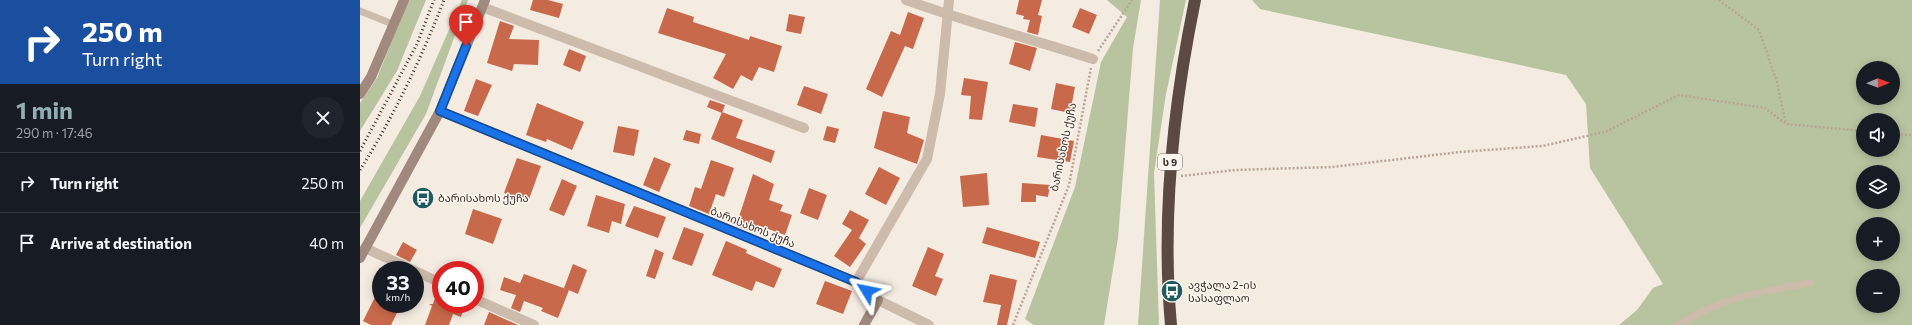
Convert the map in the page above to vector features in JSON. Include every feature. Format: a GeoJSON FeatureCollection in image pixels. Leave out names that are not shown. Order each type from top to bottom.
{"type":"FeatureCollection","features":[{"type":"Feature","properties":{"kind":"highway","name":"ს 9"},"geometry":{"type":"LineString","coordinates":[[1171,325],[1167,226],[1169,177],[1172,141],[1183,61],[1196,0]]}},
{"type":"Feature","properties":{"kind":"street"},"geometry":{"type":"LineString","coordinates":[[360,94],[371,77],[395,25],[404,0]]}},
{"type":"Feature","properties":{"kind":"street"},"geometry":{"type":"LineString","coordinates":[[906,0],[947,15],[1008,32],[1093,60]]}},
{"type":"Feature","properties":{"kind":"street"},"geometry":{"type":"LineString","coordinates":[[856,282],[926,159],[940,94],[949,0]]}},
{"type":"Feature","properties":{"kind":"street"},"geometry":{"type":"LineString","coordinates":[[360,258],[440,111],[484,3],[804,128]]}},
{"type":"Feature","properties":{"kind":"street","name":"ბარისახოს ქუჩა"},"geometry":{"type":"LineString","coordinates":[[440,111],[856,282],[878,300],[929,325]]}},
{"type":"Feature","properties":{"kind":"street"},"geometry":{"type":"LineString","coordinates":[[366,248],[394,261]]}},
{"type":"Feature","properties":{"kind":"street"},"geometry":{"type":"LineString","coordinates":[[864,325],[878,300]]}},
{"type":"Feature","properties":{"kind":"street"},"geometry":{"type":"LineString","coordinates":[[484,303],[534,325]]}},
{"type":"Feature","properties":{"kind":"lane"},"geometry":{"type":"LineString","coordinates":[[360,11],[395,25]]}},
{"type":"Feature","properties":{"kind":"lane"},"geometry":{"type":"LineString","coordinates":[[1678,325],[1719,303],[1762,291],[1810,283]]}},
{"type":"Feature","properties":{"kind":"path","name":"ბარისახოს ქუჩა"},"geometry":{"type":"LineString","coordinates":[[1013,325],[1069,185],[1093,60],[1132,0]]}},
{"type":"Feature","properties":{"kind":"path"},"geometry":{"type":"LineString","coordinates":[[1719,0],[1759,30],[1777,82],[1786,124]]}},
{"type":"Feature","properties":{"kind":"path"},"geometry":{"type":"LineString","coordinates":[[1169,177],[1236,170],[1332,167],[1460,152],[1542,146],[1605,132],[1679,95],[1765,108],[1786,124],[1856,130]]}},
{"type":"Feature","properties":{"kind":"path"},"geometry":{"type":"LineString","coordinates":[[1900,134],[1912,135]]}},
{"type":"Feature","properties":{"kind":"green space"},"geometry":{"type":"Polygon","coordinates":[[[408,0],[426,0],[397,71],[360,131],[360,103],[377,78],[408,0]]]}},
{"type":"Feature","properties":{"kind":"green space"},"geometry":{"type":"Polygon","coordinates":[[[462,0],[468,0],[426,114],[360,228],[360,201],[420,96],[462,0]]]}},
{"type":"Feature","properties":{"kind":"green space"},"geometry":{"type":"Polygon","coordinates":[[[1107,0],[1141,0],[1133,48],[1118,238],[1104,325],[1034,325],[1025,319],[1075,187],[1101,62],[1127,17],[1107,0]]]}},
{"type":"Feature","properties":{"kind":"green space"},"geometry":{"type":"Polygon","coordinates":[[[1160,0],[1186,0],[1166,94],[1154,173],[1159,325],[1138,325],[1160,0]]]}},
{"type":"Feature","properties":{"kind":"green space"},"geometry":{"type":"Polygon","coordinates":[[[1252,0],[1912,0],[1912,325],[1619,325],[1637,310],[1653,288],[1663,284],[1590,168],[1586,104],[1566,75],[1260,9],[1252,0]]]}},
{"type":"Feature","properties":{"kind":"building"},"geometry":{"type":"Polygon","coordinates":[[[533,0],[548,0],[563,4],[559,18],[530,10],[533,0]]]}},
{"type":"Feature","properties":{"kind":"building"},"geometry":{"type":"Polygon","coordinates":[[[1019,0],[1042,0],[1038,15],[1042,16],[1038,35],[1027,32],[1030,20],[1023,19],[1024,16],[1016,14],[1019,0]]]}},
{"type":"Feature","properties":{"kind":"building"},"geometry":{"type":"Polygon","coordinates":[[[667,8],[694,17],[693,22],[749,40],[750,36],[782,46],[774,72],[759,67],[752,81],[741,75],[733,89],[713,78],[726,54],[658,33],[667,8]]]}},
{"type":"Feature","properties":{"kind":"building"},"geometry":{"type":"Polygon","coordinates":[[[1080,8],[1097,15],[1089,34],[1072,27],[1080,8]]]}},
{"type":"Feature","properties":{"kind":"building"},"geometry":{"type":"Polygon","coordinates":[[[908,12],[924,18],[913,49],[905,46],[882,97],[866,89],[891,31],[900,35],[908,12]]]}},
{"type":"Feature","properties":{"kind":"building"},"geometry":{"type":"Polygon","coordinates":[[[789,14],[805,17],[801,34],[786,31],[789,14]]]}},
{"type":"Feature","properties":{"kind":"building"},"geometry":{"type":"Polygon","coordinates":[[[500,21],[514,26],[509,39],[539,40],[538,65],[514,64],[512,71],[487,63],[500,21]]]}},
{"type":"Feature","properties":{"kind":"building"},"geometry":{"type":"Polygon","coordinates":[[[1015,42],[1037,48],[1030,71],[1009,64],[1015,42]]]}},
{"type":"Feature","properties":{"kind":"building"},"geometry":{"type":"Polygon","coordinates":[[[569,49],[586,56],[580,72],[563,65],[569,49]]]}},
{"type":"Feature","properties":{"kind":"building"},"geometry":{"type":"Polygon","coordinates":[[[964,78],[988,82],[982,120],[969,119],[971,96],[961,95],[964,78]]]}},
{"type":"Feature","properties":{"kind":"building"},"geometry":{"type":"Polygon","coordinates":[[[476,79],[492,85],[478,116],[464,111],[476,79]]]}},
{"type":"Feature","properties":{"kind":"building"},"geometry":{"type":"Polygon","coordinates":[[[1056,83],[1075,87],[1070,113],[1051,109],[1056,83]]]}},
{"type":"Feature","properties":{"kind":"building"},"geometry":{"type":"Polygon","coordinates":[[[804,86],[828,94],[821,114],[797,105],[804,86]]]}},
{"type":"Feature","properties":{"kind":"building"},"geometry":{"type":"Polygon","coordinates":[[[710,100],[725,105],[722,113],[707,107],[710,100]]]}},
{"type":"Feature","properties":{"kind":"building"},"geometry":{"type":"Polygon","coordinates":[[[537,103],[584,122],[572,150],[547,139],[546,142],[526,135],[537,103]]]}},
{"type":"Feature","properties":{"kind":"building"},"geometry":{"type":"Polygon","coordinates":[[[1013,104],[1038,108],[1035,127],[1009,122],[1013,104]]]}},
{"type":"Feature","properties":{"kind":"building"},"geometry":{"type":"Polygon","coordinates":[[[883,111],[910,117],[907,133],[924,140],[917,164],[874,148],[883,111]]]}},
{"type":"Feature","properties":{"kind":"building"},"geometry":{"type":"Polygon","coordinates":[[[722,112],[743,120],[736,138],[775,151],[771,163],[711,139],[722,112]]]}},
{"type":"Feature","properties":{"kind":"building"},"geometry":{"type":"Polygon","coordinates":[[[618,126],[639,130],[634,156],[613,152],[618,126]]]}},
{"type":"Feature","properties":{"kind":"building"},"geometry":{"type":"Polygon","coordinates":[[[827,126],[839,129],[835,143],[823,140],[827,126]]]}},
{"type":"Feature","properties":{"kind":"building"},"geometry":{"type":"Polygon","coordinates":[[[686,130],[701,134],[699,144],[683,140],[686,130]]]}},
{"type":"Feature","properties":{"kind":"building"},"geometry":{"type":"Polygon","coordinates":[[[1041,135],[1074,141],[1070,162],[1037,157],[1041,135]]]}},
{"type":"Feature","properties":{"kind":"building"},"geometry":{"type":"Polygon","coordinates":[[[654,157],[671,164],[659,192],[643,185],[654,157]]]}},
{"type":"Feature","properties":{"kind":"building"},"geometry":{"type":"Polygon","coordinates":[[[517,158],[541,166],[528,202],[504,193],[517,158]]]}},
{"type":"Feature","properties":{"kind":"building"},"geometry":{"type":"Polygon","coordinates":[[[711,160],[734,168],[724,197],[716,194],[709,214],[689,206],[695,187],[701,189],[711,160]]]}},
{"type":"Feature","properties":{"kind":"building"},"geometry":{"type":"Polygon","coordinates":[[[879,167],[900,178],[886,205],[865,194],[879,167]]]}},
{"type":"Feature","properties":{"kind":"building"},"geometry":{"type":"Polygon","coordinates":[[[987,173],[989,205],[963,207],[960,176],[987,173]]]}},
{"type":"Feature","properties":{"kind":"building"},"geometry":{"type":"Polygon","coordinates":[[[753,174],[774,184],[769,200],[783,205],[780,211],[792,215],[785,235],[760,226],[758,233],[736,226],[753,174]]]}},
{"type":"Feature","properties":{"kind":"building"},"geometry":{"type":"Polygon","coordinates":[[[562,179],[577,186],[564,216],[549,210],[562,179]]]}},
{"type":"Feature","properties":{"kind":"building"},"geometry":{"type":"Polygon","coordinates":[[[1022,183],[1050,185],[1048,197],[1036,195],[1036,202],[1021,202],[1022,183]]]}},
{"type":"Feature","properties":{"kind":"building"},"geometry":{"type":"Polygon","coordinates":[[[809,188],[827,195],[818,220],[800,213],[809,188]]]}},
{"type":"Feature","properties":{"kind":"building"},"geometry":{"type":"Polygon","coordinates":[[[596,195],[625,204],[621,224],[612,221],[609,233],[587,226],[596,195]]]}},
{"type":"Feature","properties":{"kind":"building"},"geometry":{"type":"Polygon","coordinates":[[[634,206],[666,217],[658,238],[625,226],[634,206]]]}},
{"type":"Feature","properties":{"kind":"building"},"geometry":{"type":"Polygon","coordinates":[[[473,209],[502,219],[493,244],[465,234],[473,209]]]}},
{"type":"Feature","properties":{"kind":"building"},"geometry":{"type":"Polygon","coordinates":[[[850,210],[869,220],[859,238],[866,244],[850,267],[834,256],[852,230],[842,224],[850,210]]]}},
{"type":"Feature","properties":{"kind":"building"},"geometry":{"type":"Polygon","coordinates":[[[684,227],[704,234],[692,266],[672,259],[684,227]]]}},
{"type":"Feature","properties":{"kind":"building"},"geometry":{"type":"Polygon","coordinates":[[[987,227],[1040,242],[1035,258],[982,243],[987,227]]]}},
{"type":"Feature","properties":{"kind":"building"},"geometry":{"type":"Polygon","coordinates":[[[726,241],[747,250],[746,253],[782,269],[774,288],[756,281],[752,291],[712,275],[726,241]]]}},
{"type":"Feature","properties":{"kind":"building"},"geometry":{"type":"Polygon","coordinates":[[[403,242],[417,250],[411,261],[396,255],[403,242]]]}},
{"type":"Feature","properties":{"kind":"building"},"geometry":{"type":"Polygon","coordinates":[[[928,247],[944,254],[935,276],[943,279],[936,296],[912,286],[928,247]]]}},
{"type":"Feature","properties":{"kind":"building"},"geometry":{"type":"Polygon","coordinates":[[[655,249],[664,253],[655,279],[646,276],[655,249]]]}},
{"type":"Feature","properties":{"kind":"building"},"geometry":{"type":"Polygon","coordinates":[[[573,264],[587,270],[578,294],[564,288],[573,264]]]}},
{"type":"Feature","properties":{"kind":"building"},"geometry":{"type":"Polygon","coordinates":[[[524,274],[569,290],[558,318],[541,311],[543,308],[524,301],[520,312],[511,308],[516,295],[500,290],[504,277],[520,283],[524,274]]]}},
{"type":"Feature","properties":{"kind":"building"},"geometry":{"type":"Polygon","coordinates":[[[990,274],[1017,280],[1007,325],[997,325],[1001,305],[983,302],[990,274]]]}},
{"type":"Feature","properties":{"kind":"building"},"geometry":{"type":"Polygon","coordinates":[[[825,281],[852,291],[843,314],[816,304],[825,281]]]}},
{"type":"Feature","properties":{"kind":"building"},"geometry":{"type":"Polygon","coordinates":[[[372,303],[372,313],[397,313],[391,325],[371,325],[363,321],[372,303]]]}},
{"type":"Feature","properties":{"kind":"building"},"geometry":{"type":"Polygon","coordinates":[[[432,306],[432,313],[462,313],[461,317],[453,314],[449,325],[425,325],[432,306]]]}},
{"type":"Feature","properties":{"kind":"building"},"geometry":{"type":"Polygon","coordinates":[[[489,312],[518,325],[484,325],[489,312]]]}},
{"type":"Feature","properties":{"kind":"railway"},"geometry":{"type":"LineString","coordinates":[[360,151],[417,44],[434,0]]}},
{"type":"Feature","properties":{"kind":"railway"},"geometry":{"type":"LineString","coordinates":[[360,170],[384,130],[406,87],[444,0]]}},
{"type":"Feature","properties":{"kind":"place","name":"ბარისახოს ქუჩა"},"geometry":{"type":"Point","coordinates":[423,198]}},
{"type":"Feature","properties":{"kind":"place","name":"ავჭალა 2-ის სასაფლაო"},"geometry":{"type":"Point","coordinates":[1172,291]}},
{"type":"Feature","properties":{"kind":"route"},"geometry":{"type":"LineString","coordinates":[[466,46],[440,111],[856,282],[867,291]]}}]}
